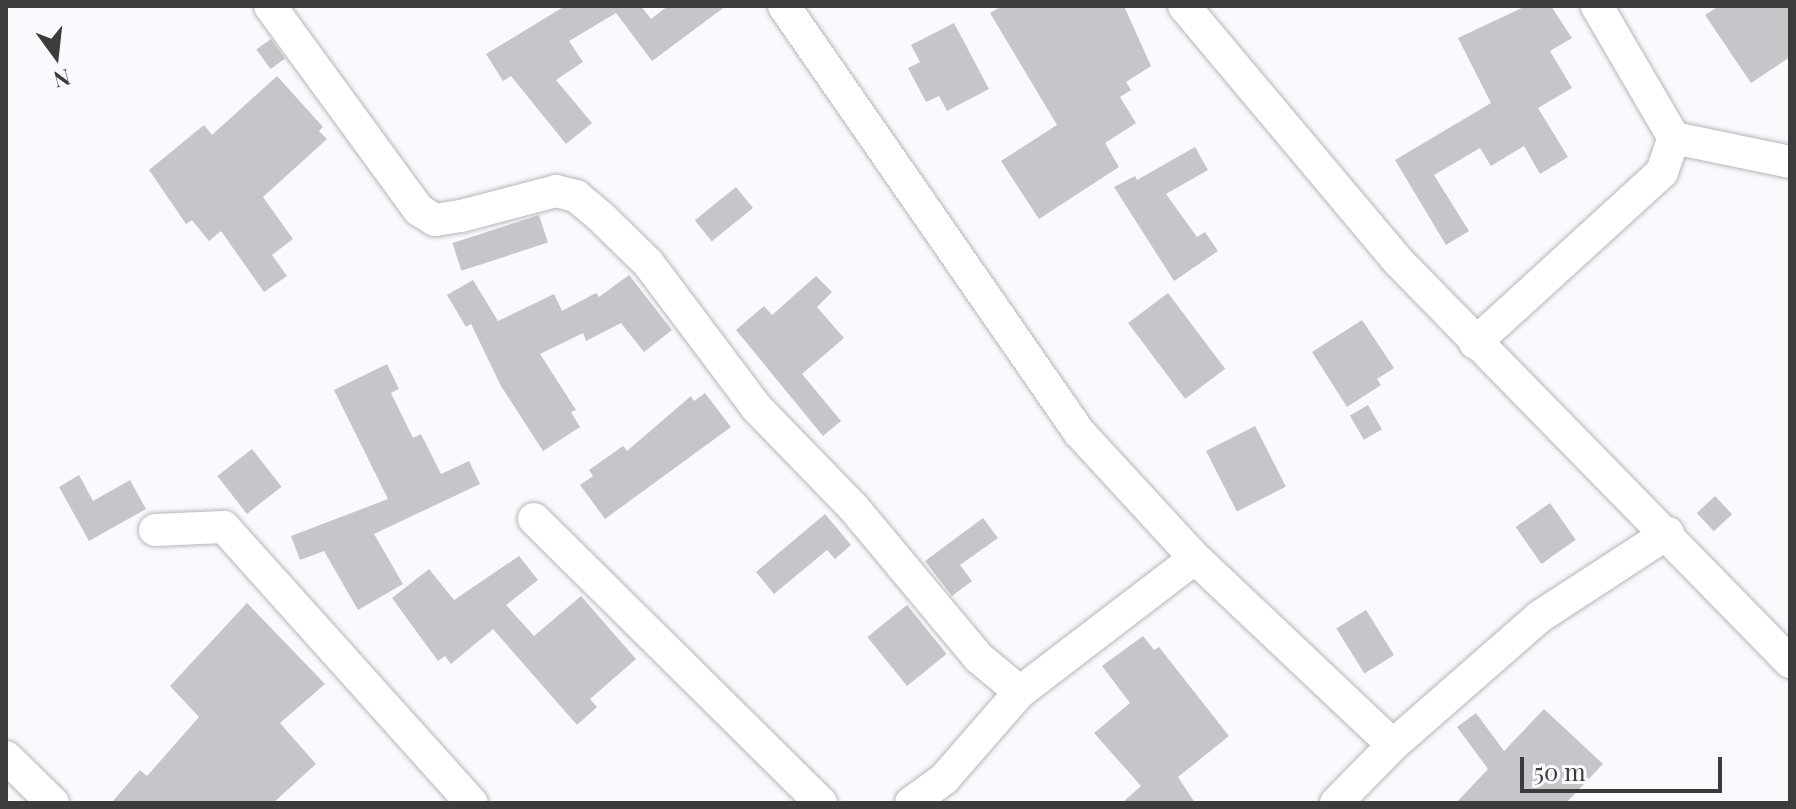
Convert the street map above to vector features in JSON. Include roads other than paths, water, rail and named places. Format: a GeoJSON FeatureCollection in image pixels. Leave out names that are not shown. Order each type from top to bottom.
{"type":"FeatureCollection","features":[{"type":"Feature","properties":{"kind":"street"},"geometry":{"type":"LineString","coordinates":[[270,6],[419,210],[435,220],[556,191],[576,196],[602,218],[648,263],[756,407],[853,507],[979,658],[1020,692]]}},
{"type":"Feature","properties":{"kind":"street"},"geometry":{"type":"LineString","coordinates":[[784,6],[1079,432],[1195,558],[1393,745]]}},
{"type":"Feature","properties":{"kind":"street"},"geometry":{"type":"LineString","coordinates":[[1184,6],[1398,261],[1475,343],[1668,533],[1790,662]]}},
{"type":"Feature","properties":{"kind":"street"},"geometry":{"type":"LineString","coordinates":[[1597,6],[1674,138],[1790,162]]}},
{"type":"Feature","properties":{"kind":"street"},"geometry":{"type":"LineString","coordinates":[[1475,343],[1662,172],[1674,138]]}},
{"type":"Feature","properties":{"kind":"street"},"geometry":{"type":"LineString","coordinates":[[534,519],[821,803]]}},
{"type":"Feature","properties":{"kind":"street"},"geometry":{"type":"LineString","coordinates":[[155,530],[224,527],[472,803]]}},
{"type":"Feature","properties":{"kind":"street"},"geometry":{"type":"LineString","coordinates":[[1336,803],[1393,745],[1539,617],[1668,533]]}},
{"type":"Feature","properties":{"kind":"street"},"geometry":{"type":"LineString","coordinates":[[911,803],[944,779],[1020,692],[1195,558]]}},
{"type":"Feature","properties":{"kind":"street"},"geometry":{"type":"LineString","coordinates":[[6,757],[53,803]]}}]}
